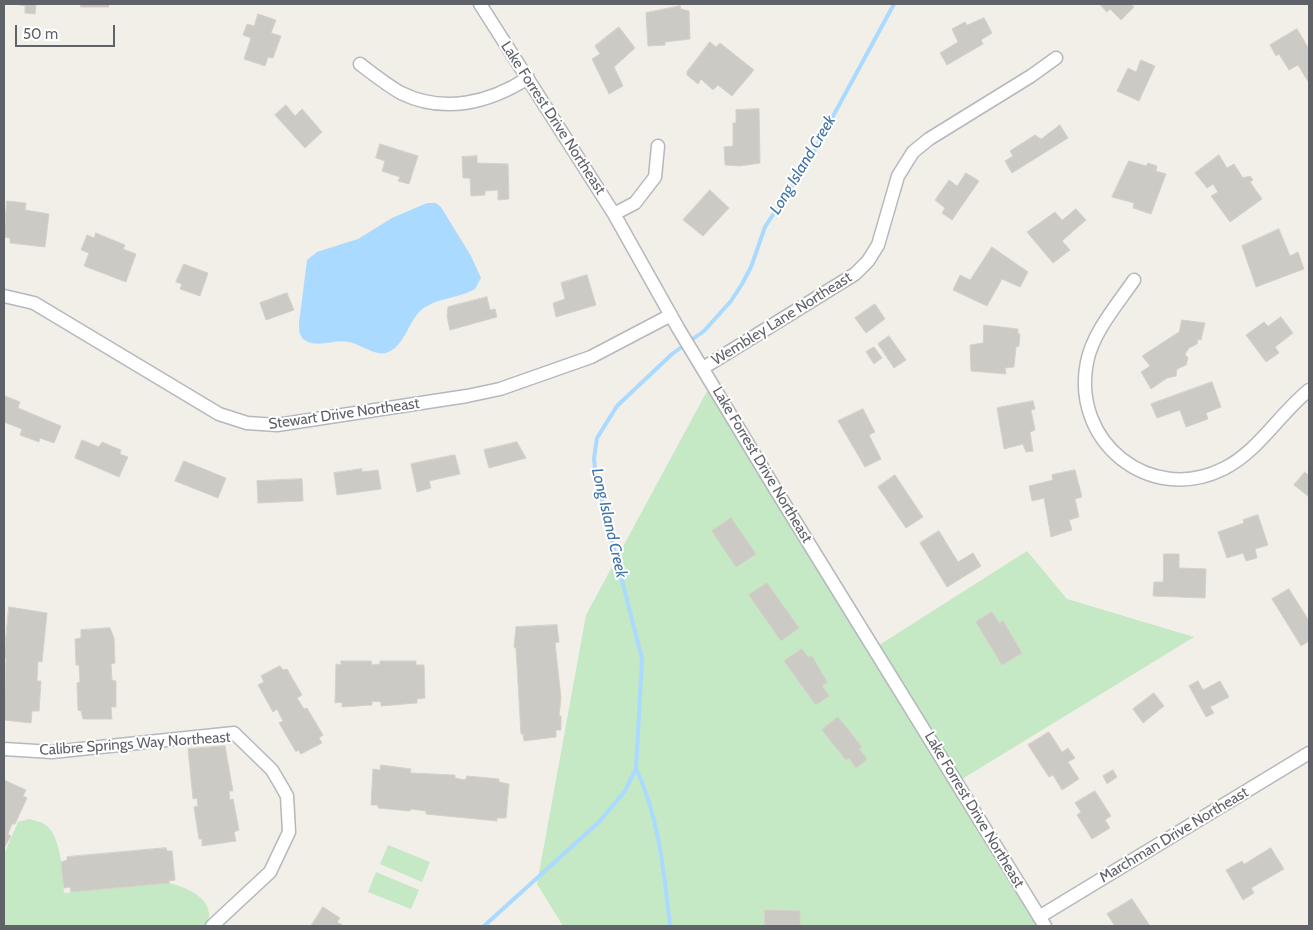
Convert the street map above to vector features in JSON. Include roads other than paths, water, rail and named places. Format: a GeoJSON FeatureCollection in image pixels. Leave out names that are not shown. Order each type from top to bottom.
{"type":"FeatureCollection","features":[{"type":"Feature","properties":{"kind":"street","name":"Lake Forrest Drive Northeast"},"geometry":{"type":"LineString","coordinates":[[480,4],[614,214],[678,328],[1042,922]]}},
{"type":"Feature","properties":{"kind":"street","name":"Wembley Lane Northeast"},"geometry":{"type":"LineString","coordinates":[[703,368],[855,274],[868,261],[878,244],[898,176],[913,152],[929,139],[1031,76],[1056,58]]}},
{"type":"Feature","properties":{"kind":"street"},"geometry":{"type":"LineString","coordinates":[[360,64],[400,92],[420,100],[442,104],[465,104],[487,99],[508,91],[528,78]]}},
{"type":"Feature","properties":{"kind":"street"},"geometry":{"type":"LineString","coordinates":[[614,214],[634,203],[654,177],[658,146]]}},
{"type":"Feature","properties":{"kind":"street"},"geometry":{"type":"LineString","coordinates":[[1134,280],[1100,329],[1087,361],[1085,377],[1087,405],[1100,436],[1114,453],[1132,467],[1146,474],[1176,479],[1191,478],[1223,470],[1239,460],[1255,446],[1277,420],[1309,390]]}},
{"type":"Feature","properties":{"kind":"street","name":"Stewart Drive Northeast"},"geometry":{"type":"LineString","coordinates":[[4,296],[34,303],[219,414],[261,425],[277,425],[458,398],[500,389],[545,375],[592,356],[672,315]]}},
{"type":"Feature","properties":{"kind":"street","name":"Calibre Springs Way Northeast"},"geometry":{"type":"LineString","coordinates":[[4,749],[52,752],[234,733],[272,770],[282,787],[287,796],[290,832],[270,872],[212,926]]}},
{"type":"Feature","properties":{"kind":"street","name":"Marchman Drive Northeast"},"geometry":{"type":"LineString","coordinates":[[1042,922],[1309,753]]}},
{"type":"Feature","properties":{"kind":"water"},"geometry":{"type":"Polygon","coordinates":[[[427,203],[436,203],[441,207],[471,256],[481,278],[475,289],[425,307],[415,317],[397,346],[386,353],[377,353],[344,341],[313,343],[303,338],[299,331],[299,323],[307,260],[317,252],[358,239],[392,218],[427,203]]]}},
{"type":"Feature","properties":{"kind":"waterway","name":"Long Island Creek"},"geometry":{"type":"LineString","coordinates":[[484,926],[599,822],[625,791],[636,768],[642,659],[596,478],[594,458],[597,438],[617,406],[672,354],[704,331],[731,301],[751,267],[765,227],[813,153],[894,4]]}},
{"type":"Feature","properties":{"kind":"waterway"},"geometry":{"type":"LineString","coordinates":[[636,768],[644,787],[655,826],[663,865],[670,926]]}}]}
